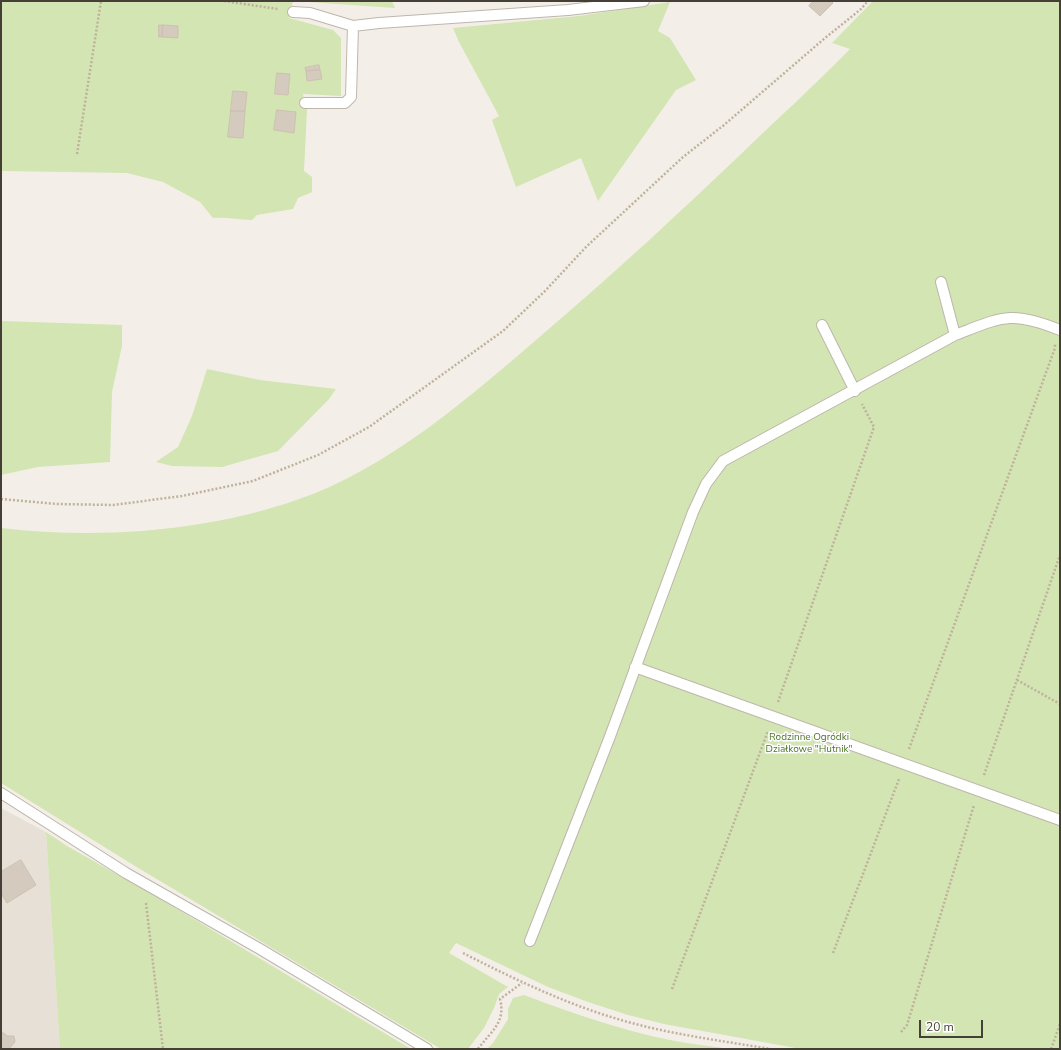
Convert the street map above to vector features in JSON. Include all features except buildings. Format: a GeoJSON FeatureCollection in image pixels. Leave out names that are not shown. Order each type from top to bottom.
{"type":"FeatureCollection","features":[{"type":"Feature","properties":{"kind":"lane"},"geometry":{"type":"LineString","coordinates":[[293,12],[310,13],[353,26],[457,17],[568,10],[644,1]]}},
{"type":"Feature","properties":{"kind":"lane"},"geometry":{"type":"LineString","coordinates":[[305,103],[345,103],[351,97],[353,26]]}},
{"type":"Feature","properties":{"kind":"lane"},"geometry":{"type":"LineString","coordinates":[[941,282],[955,335]]}},
{"type":"Feature","properties":{"kind":"lane"},"geometry":{"type":"LineString","coordinates":[[530,940],[693,512],[706,484],[724,461],[855,391],[955,335],[993,320],[1010,316],[1034,319],[1057,329]]}},
{"type":"Feature","properties":{"kind":"lane"},"geometry":{"type":"LineString","coordinates":[[822,325],[855,391]]}},
{"type":"Feature","properties":{"kind":"lane"},"geometry":{"type":"LineString","coordinates":[[635,667],[772,718],[1060,820]]}},
{"type":"Feature","properties":{"kind":"lane"},"geometry":{"type":"LineString","coordinates":[[1,793],[126,873],[427,1049]]}},
{"type":"Feature","properties":{"kind":"path"},"geometry":{"type":"LineString","coordinates":[[77,154],[101,1]]}},
{"type":"Feature","properties":{"kind":"path"},"geometry":{"type":"LineString","coordinates":[[224,1],[293,12]]}},
{"type":"Feature","properties":{"kind":"path"},"geometry":{"type":"LineString","coordinates":[[1,499],[57,504],[113,505],[182,496],[253,481],[318,455],[369,426],[503,331],[545,291],[586,247],[683,157],[724,125],[808,52],[861,9],[868,1]]}},
{"type":"Feature","properties":{"kind":"path"},"geometry":{"type":"LineString","coordinates":[[833,954],[904,765],[1055,348],[1057,329]]}},
{"type":"Feature","properties":{"kind":"path"},"geometry":{"type":"LineString","coordinates":[[672,989],[772,718],[874,427],[855,391]]}},
{"type":"Feature","properties":{"kind":"path"},"geometry":{"type":"LineString","coordinates":[[902,1032],[907,1025],[978,792],[1060,555]]}},
{"type":"Feature","properties":{"kind":"path"},"geometry":{"type":"LineString","coordinates":[[1017,680],[1060,704]]}},
{"type":"Feature","properties":{"kind":"path"},"geometry":{"type":"LineString","coordinates":[[145,897],[163,1049]]}},
{"type":"Feature","properties":{"kind":"path"},"geometry":{"type":"LineString","coordinates":[[462,953],[522,983],[628,1022],[679,1034],[771,1049]]}},
{"type":"Feature","properties":{"kind":"path"},"geometry":{"type":"LineString","coordinates":[[478,1049],[501,1018],[502,1009],[500,999],[522,983]]}},
{"type":"Feature","properties":{"kind":"path"},"geometry":{"type":"LineString","coordinates":[[1052,1049],[1060,1024]]}},
{"type":"Feature","properties":{"kind":"shaded area"},"geometry":{"type":"Polygon","coordinates":[[[1,808],[46,832],[60,1049],[1,1049],[1,808]]]}},
{"type":"Feature","properties":{"kind":"green space"},"geometry":{"type":"Polygon","coordinates":[[[1,1],[293,1],[289,18],[333,30],[341,38],[341,96],[303,94],[307,110],[304,171],[312,177],[312,192],[298,198],[293,209],[257,215],[252,220],[213,218],[200,202],[163,182],[127,173],[1,171],[1,1]]]}},
{"type":"Feature","properties":{"kind":"green space"},"geometry":{"type":"Polygon","coordinates":[[[293,1],[392,1],[395,8],[293,1]]]}},
{"type":"Feature","properties":{"kind":"green space","name":"Rodzinne Ogródki Działkowe \"Hutnik\""},"geometry":{"type":"Polygon","coordinates":[[[873,1],[1060,1],[1060,1049],[801,1049],[664,1024],[628,1015],[548,987],[456,943],[449,953],[508,987],[499,994],[484,1028],[468,1049],[441,1049],[135,866],[1,783],[1,528],[40,532],[79,533],[159,529],[199,524],[238,517],[276,507],[313,494],[346,479],[379,461],[442,418],[472,394],[581,301],[672,219],[809,90],[850,49],[832,43],[873,1]]]}},
{"type":"Feature","properties":{"kind":"green space"},"geometry":{"type":"Polygon","coordinates":[[[670,2],[658,31],[670,38],[696,80],[676,90],[598,201],[581,158],[516,187],[492,120],[499,116],[453,28],[579,16],[670,2]]]}},
{"type":"Feature","properties":{"kind":"green space"},"geometry":{"type":"Polygon","coordinates":[[[1,321],[122,325],[122,346],[112,392],[110,462],[38,467],[1,475],[1,321]]]}},
{"type":"Feature","properties":{"kind":"green space"},"geometry":{"type":"Polygon","coordinates":[[[207,369],[260,380],[336,389],[329,399],[278,451],[222,467],[172,466],[156,462],[178,447],[192,416],[207,369]]]}},
{"type":"Feature","properties":{"kind":"green space"},"geometry":{"type":"Polygon","coordinates":[[[46,832],[67,846],[157,897],[411,1049],[60,1049],[46,832]]]}},
{"type":"Feature","properties":{"kind":"green space"},"geometry":{"type":"Polygon","coordinates":[[[524,995],[578,1015],[651,1036],[731,1049],[487,1049],[493,1043],[508,1019],[508,1009],[513,998],[524,995]]]}}]}
